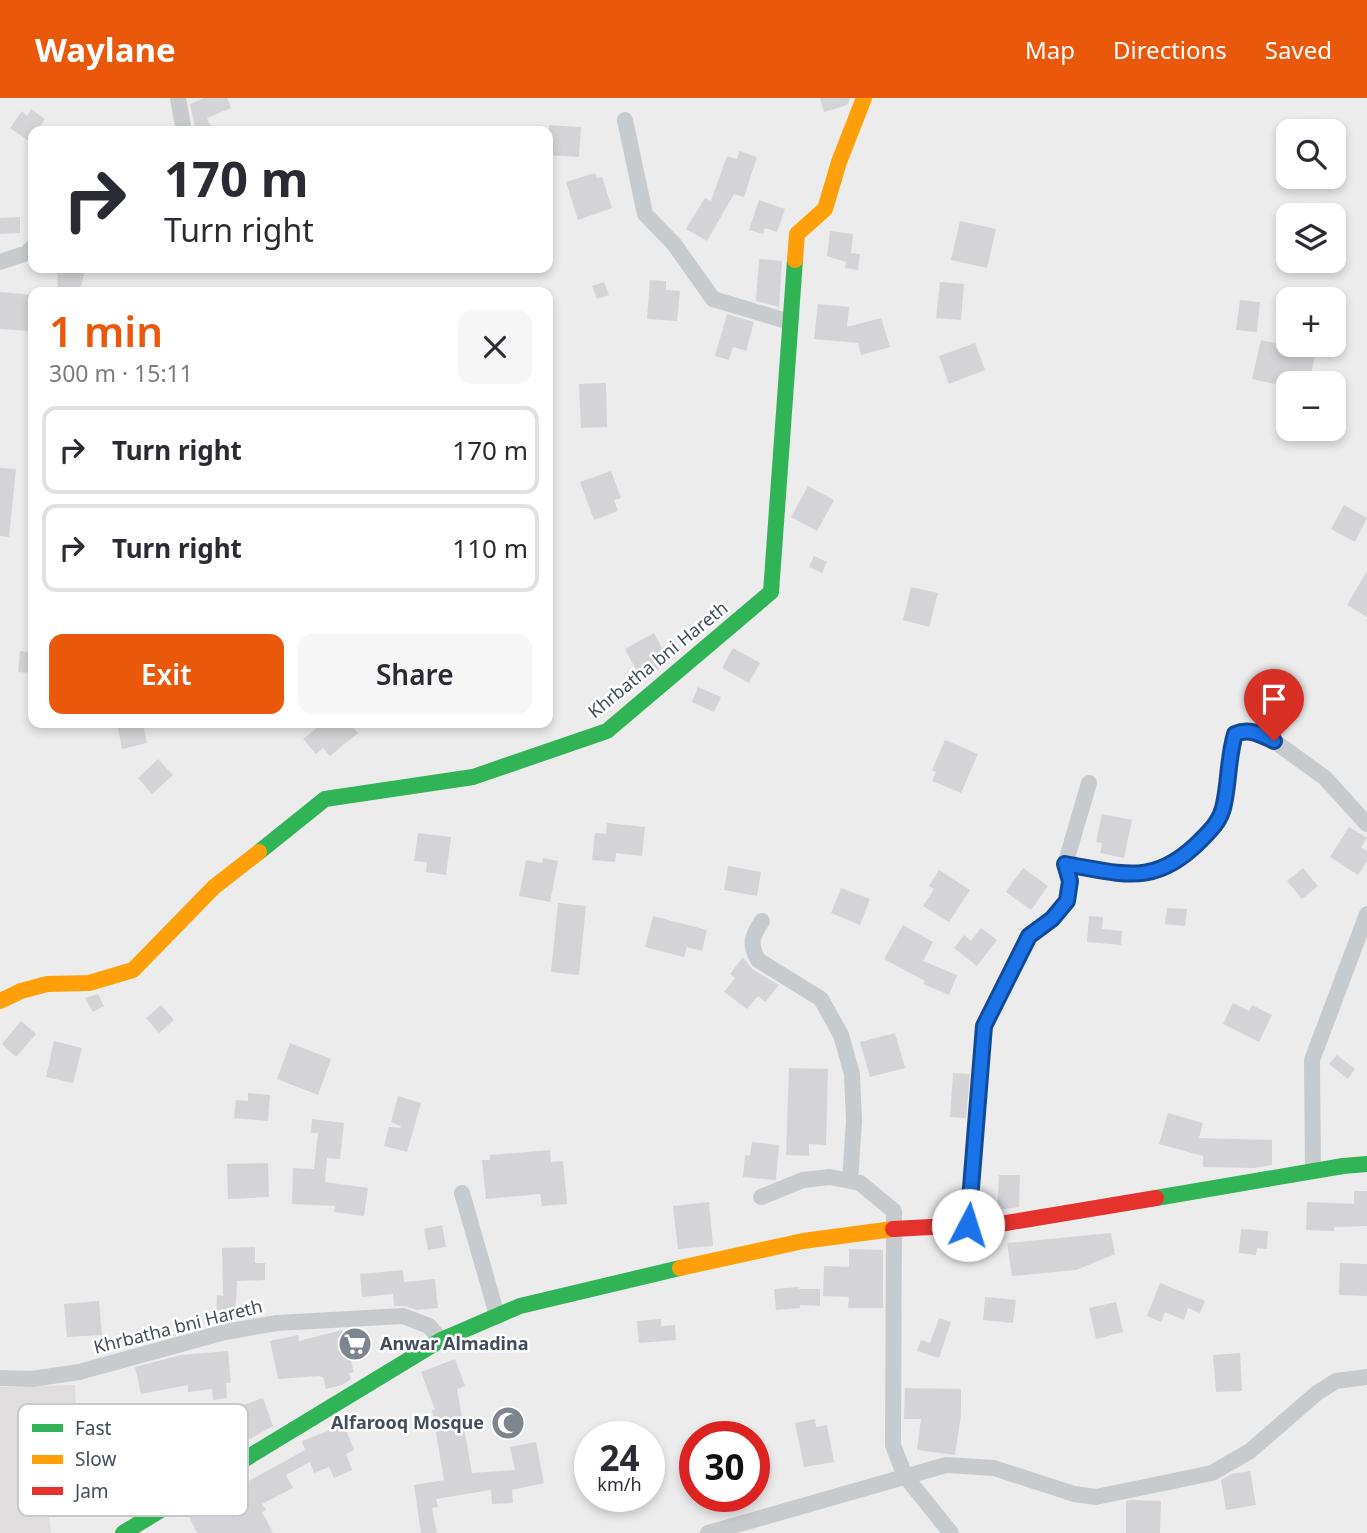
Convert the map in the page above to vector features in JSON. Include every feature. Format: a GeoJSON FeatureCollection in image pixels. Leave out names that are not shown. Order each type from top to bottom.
{"type":"FeatureCollection","features":[{"type":"Feature","properties":{"kind":"street"},"geometry":{"type":"LineString","coordinates":[[178,98],[183,126]]}},
{"type":"Feature","properties":{"kind":"street","name":"Khrbatha bni Hareth"},"geometry":{"type":"LineString","coordinates":[[0,1001],[20,991],[47,984],[89,983],[133,970],[214,887],[325,799],[473,777],[607,731],[771,592],[796,234],[825,209],[839,162],[864,98]]}},
{"type":"Feature","properties":{"kind":"street"},"geometry":{"type":"LineString","coordinates":[[625,120],[645,214],[674,244],[713,299],[790,322]]}},
{"type":"Feature","properties":{"kind":"street"},"geometry":{"type":"LineString","coordinates":[[0,262],[28,252]]}},
{"type":"Feature","properties":{"kind":"street"},"geometry":{"type":"LineString","coordinates":[[1065,864],[1132,875],[1161,871],[1191,850],[1218,823],[1224,806],[1229,752],[1235,734],[1242,731],[1254,731],[1274,741],[1325,778],[1367,824]]}},
{"type":"Feature","properties":{"kind":"street"},"geometry":{"type":"LineString","coordinates":[[968,1225],[984,1026],[1029,936],[1052,919],[1067,901],[1070,881],[1065,864],[1089,783]]}},
{"type":"Feature","properties":{"kind":"street"},"geometry":{"type":"LineString","coordinates":[[1313,1171],[1312,1060],[1367,914]]}},
{"type":"Feature","properties":{"kind":"street"},"geometry":{"type":"LineString","coordinates":[[762,921],[752,937],[752,950],[758,960],[821,999],[841,1035],[852,1074],[854,1121],[850,1181]]}},
{"type":"Feature","properties":{"kind":"street"},"geometry":{"type":"LineString","coordinates":[[248,1457],[441,1340],[520,1306],[803,1241],[894,1229],[1006,1223],[1367,1164]]}},
{"type":"Feature","properties":{"kind":"street"},"geometry":{"type":"LineString","coordinates":[[761,1197],[803,1180],[830,1177],[860,1183],[894,1211],[893,1445],[905,1476],[951,1533]]}},
{"type":"Feature","properties":{"kind":"street"},"geometry":{"type":"LineString","coordinates":[[463,1193],[497,1315]]}},
{"type":"Feature","properties":{"kind":"street","name":"Khrbatha bni Hareth"},"geometry":{"type":"LineString","coordinates":[[0,1378],[32,1379],[79,1372],[225,1332],[277,1323],[403,1316],[429,1326],[441,1340]]}},
{"type":"Feature","properties":{"kind":"street"},"geometry":{"type":"LineString","coordinates":[[708,1533],[946,1465],[994,1468],[1074,1494],[1096,1497],[1212,1473],[1250,1451],[1317,1393],[1336,1381],[1367,1377]]}},
{"type":"Feature","properties":{"kind":"street"},"geometry":{"type":"LineString","coordinates":[[123,1533],[151,1516]]}},
{"type":"Feature","properties":{"kind":"shaded area"},"geometry":{"type":"Polygon","coordinates":[[[75,1385],[76,1404],[18,1404],[18,1516],[49,1516],[51,1533],[0,1533],[0,1387],[75,1385]]]}},
{"type":"Feature","properties":{"kind":"building"},"geometry":{"type":"Polygon","coordinates":[[[204,98],[227,98],[231,108],[207,118],[211,126],[195,126],[190,104],[204,98]]]}},
{"type":"Feature","properties":{"kind":"building"},"geometry":{"type":"Polygon","coordinates":[[[820,98],[850,98],[847,105],[824,112],[820,98]]]}},
{"type":"Feature","properties":{"kind":"building"},"geometry":{"type":"Polygon","coordinates":[[[31,109],[45,119],[40,126],[28,126],[28,141],[10,128],[22,111],[27,116],[31,109]]]}},
{"type":"Feature","properties":{"kind":"building"},"geometry":{"type":"Polygon","coordinates":[[[549,125],[581,127],[579,157],[553,155],[553,126],[549,125]]]}},
{"type":"Feature","properties":{"kind":"building"},"geometry":{"type":"Polygon","coordinates":[[[739,151],[757,157],[744,197],[734,194],[707,241],[686,229],[705,198],[711,201],[727,156],[737,159],[739,151]]]}},
{"type":"Feature","properties":{"kind":"building"},"geometry":{"type":"Polygon","coordinates":[[[595,173],[597,178],[602,177],[612,208],[578,220],[566,182],[595,173]]]}},
{"type":"Feature","properties":{"kind":"building"},"geometry":{"type":"Polygon","coordinates":[[[759,200],[785,209],[777,232],[765,228],[763,234],[749,230],[759,200]]]}},
{"type":"Feature","properties":{"kind":"building"},"geometry":{"type":"Polygon","coordinates":[[[20,217],[20,233],[0,234],[0,218],[20,217]]]}},
{"type":"Feature","properties":{"kind":"building"},"geometry":{"type":"Polygon","coordinates":[[[960,221],[996,229],[987,268],[951,260],[960,221]]]}},
{"type":"Feature","properties":{"kind":"building"},"geometry":{"type":"Polygon","coordinates":[[[830,231],[853,234],[851,253],[860,254],[858,270],[845,268],[846,262],[827,256],[830,231]]]}},
{"type":"Feature","properties":{"kind":"building"},"geometry":{"type":"Polygon","coordinates":[[[759,259],[782,261],[779,307],[756,301],[759,259]]]}},
{"type":"Feature","properties":{"kind":"building"},"geometry":{"type":"Polygon","coordinates":[[[57,273],[85,273],[80,287],[58,287],[57,273]]]}},
{"type":"Feature","properties":{"kind":"building"},"geometry":{"type":"Polygon","coordinates":[[[650,280],[666,281],[666,290],[680,291],[677,321],[647,319],[650,280]]]}},
{"type":"Feature","properties":{"kind":"building"},"geometry":{"type":"Polygon","coordinates":[[[604,282],[609,295],[597,299],[592,286],[604,282]]]}},
{"type":"Feature","properties":{"kind":"building"},"geometry":{"type":"Polygon","coordinates":[[[940,282],[964,284],[961,320],[936,318],[940,282]]]}},
{"type":"Feature","properties":{"kind":"building"},"geometry":{"type":"Polygon","coordinates":[[[0,292],[28,295],[28,331],[0,329],[0,292]]]}},
{"type":"Feature","properties":{"kind":"building"},"geometry":{"type":"Polygon","coordinates":[[[1240,300],[1260,302],[1257,332],[1236,330],[1240,300]]]}},
{"type":"Feature","properties":{"kind":"building"},"geometry":{"type":"Polygon","coordinates":[[[818,304],[849,307],[847,327],[881,318],[890,347],[861,355],[858,343],[814,339],[818,304]]]}},
{"type":"Feature","properties":{"kind":"building"},"geometry":{"type":"Polygon","coordinates":[[[727,314],[754,322],[746,351],[733,347],[729,360],[715,356],[727,314]]]}},
{"type":"Feature","properties":{"kind":"building"},"geometry":{"type":"Polygon","coordinates":[[[1261,340],[1276,343],[1276,357],[1315,357],[1312,371],[1276,371],[1276,384],[1252,379],[1261,340]]]}},
{"type":"Feature","properties":{"kind":"building"},"geometry":{"type":"Polygon","coordinates":[[[975,343],[985,370],[949,384],[939,356],[975,343]]]}},
{"type":"Feature","properties":{"kind":"building"},"geometry":{"type":"Polygon","coordinates":[[[606,383],[607,427],[581,428],[579,384],[606,383]]]}},
{"type":"Feature","properties":{"kind":"building"},"geometry":{"type":"Polygon","coordinates":[[[0,468],[16,469],[9,537],[0,536],[0,468]]]}},
{"type":"Feature","properties":{"kind":"building"},"geometry":{"type":"Polygon","coordinates":[[[611,471],[621,498],[614,500],[618,511],[594,520],[580,482],[611,471]]]}},
{"type":"Feature","properties":{"kind":"building"},"geometry":{"type":"Polygon","coordinates":[[[808,486],[834,500],[817,531],[791,517],[808,486]]]}},
{"type":"Feature","properties":{"kind":"building"},"geometry":{"type":"Polygon","coordinates":[[[1344,505],[1367,518],[1355,542],[1331,529],[1344,505]]]}},
{"type":"Feature","properties":{"kind":"building"},"geometry":{"type":"Polygon","coordinates":[[[814,556],[827,562],[822,573],[809,567],[814,556]]]}},
{"type":"Feature","properties":{"kind":"building"},"geometry":{"type":"Polygon","coordinates":[[[1367,571],[1367,617],[1347,605],[1367,571]]]}},
{"type":"Feature","properties":{"kind":"building"},"geometry":{"type":"Polygon","coordinates":[[[911,587],[938,593],[929,627],[903,620],[911,587]]]}},
{"type":"Feature","properties":{"kind":"building"},"geometry":{"type":"Polygon","coordinates":[[[654,633],[662,648],[671,643],[678,654],[643,683],[625,649],[654,633]]]}},
{"type":"Feature","properties":{"kind":"building"},"geometry":{"type":"Polygon","coordinates":[[[733,648],[760,663],[749,683],[722,668],[733,648]]]}},
{"type":"Feature","properties":{"kind":"building"},"geometry":{"type":"Polygon","coordinates":[[[20,651],[28,652],[28,673],[18,672],[20,651]]]}},
{"type":"Feature","properties":{"kind":"building"},"geometry":{"type":"Polygon","coordinates":[[[698,687],[721,697],[714,712],[692,702],[698,687]]]}},
{"type":"Feature","properties":{"kind":"building"},"geometry":{"type":"Polygon","coordinates":[[[1267,699],[1291,709],[1282,729],[1259,719],[1267,699]]]}},
{"type":"Feature","properties":{"kind":"building"},"geometry":{"type":"Polygon","coordinates":[[[118,728],[144,728],[147,743],[122,749],[118,728]]]}},
{"type":"Feature","properties":{"kind":"building"},"geometry":{"type":"Polygon","coordinates":[[[317,728],[354,728],[358,733],[330,756],[323,748],[316,754],[303,739],[317,728]]]}},
{"type":"Feature","properties":{"kind":"building"},"geometry":{"type":"Polygon","coordinates":[[[945,740],[978,754],[961,793],[932,781],[936,772],[932,770],[945,740]]]}},
{"type":"Feature","properties":{"kind":"building"},"geometry":{"type":"Polygon","coordinates":[[[158,759],[173,775],[152,794],[138,778],[158,759]]]}},
{"type":"Feature","properties":{"kind":"building"},"geometry":{"type":"Polygon","coordinates":[[[1102,814],[1132,820],[1124,858],[1100,853],[1102,843],[1096,842],[1102,814]]]}},
{"type":"Feature","properties":{"kind":"building"},"geometry":{"type":"Polygon","coordinates":[[[607,823],[645,827],[642,856],[616,853],[615,862],[592,860],[595,833],[606,834],[607,823]]]}},
{"type":"Feature","properties":{"kind":"building"},"geometry":{"type":"Polygon","coordinates":[[[1349,827],[1367,838],[1361,847],[1367,851],[1367,861],[1358,875],[1330,857],[1349,827]]]}},
{"type":"Feature","properties":{"kind":"building"},"geometry":{"type":"Polygon","coordinates":[[[418,833],[451,837],[446,875],[426,872],[427,862],[414,861],[418,833]]]}},
{"type":"Feature","properties":{"kind":"building"},"geometry":{"type":"Polygon","coordinates":[[[543,858],[558,861],[550,902],[519,896],[526,860],[542,863],[543,858]]]}},
{"type":"Feature","properties":{"kind":"building"},"geometry":{"type":"Polygon","coordinates":[[[728,866],[761,872],[757,896],[724,890],[728,866]]]}},
{"type":"Feature","properties":{"kind":"building"},"geometry":{"type":"Polygon","coordinates":[[[1023,868],[1048,886],[1031,910],[1006,892],[1023,868]]]}},
{"type":"Feature","properties":{"kind":"building"},"geometry":{"type":"Polygon","coordinates":[[[1303,868],[1318,886],[1302,899],[1287,881],[1303,868]]]}},
{"type":"Feature","properties":{"kind":"building"},"geometry":{"type":"Polygon","coordinates":[[[939,870],[970,890],[949,922],[923,906],[934,889],[929,886],[939,870]]]}},
{"type":"Feature","properties":{"kind":"building"},"geometry":{"type":"Polygon","coordinates":[[[841,888],[870,899],[860,925],[831,913],[841,888]]]}},
{"type":"Feature","properties":{"kind":"building"},"geometry":{"type":"Polygon","coordinates":[[[558,903],[586,906],[579,975],[551,972],[558,903]]]}},
{"type":"Feature","properties":{"kind":"building"},"geometry":{"type":"Polygon","coordinates":[[[1167,908],[1187,909],[1185,926],[1165,924],[1167,908]]]}},
{"type":"Feature","properties":{"kind":"building"},"geometry":{"type":"Polygon","coordinates":[[[653,916],[707,930],[702,951],[687,947],[684,957],[645,947],[653,916]]]}},
{"type":"Feature","properties":{"kind":"building"},"geometry":{"type":"Polygon","coordinates":[[[1089,916],[1103,917],[1102,929],[1122,931],[1121,945],[1087,942],[1089,916]]]}},
{"type":"Feature","properties":{"kind":"building"},"geometry":{"type":"Polygon","coordinates":[[[903,925],[933,942],[923,961],[957,975],[949,995],[923,984],[925,981],[884,959],[903,925]]]}},
{"type":"Feature","properties":{"kind":"building"},"geometry":{"type":"Polygon","coordinates":[[[981,928],[997,940],[977,966],[954,948],[964,935],[971,941],[981,928]]]}},
{"type":"Feature","properties":{"kind":"building"},"geometry":{"type":"Polygon","coordinates":[[[743,957],[752,969],[779,985],[765,1002],[758,996],[747,1009],[724,992],[735,978],[730,974],[743,957]]]}},
{"type":"Feature","properties":{"kind":"building"},"geometry":{"type":"Polygon","coordinates":[[[98,994],[104,1006],[93,1012],[85,998],[98,994]]]}},
{"type":"Feature","properties":{"kind":"building"},"geometry":{"type":"Polygon","coordinates":[[[1233,1003],[1249,1011],[1252,1005],[1272,1015],[1259,1042],[1223,1024],[1233,1003]]]}},
{"type":"Feature","properties":{"kind":"building"},"geometry":{"type":"Polygon","coordinates":[[[161,1005],[174,1020],[159,1033],[146,1018],[161,1005]]]}},
{"type":"Feature","properties":{"kind":"building"},"geometry":{"type":"Polygon","coordinates":[[[21,1021],[36,1034],[16,1057],[2,1044],[21,1021]]]}},
{"type":"Feature","properties":{"kind":"building"},"geometry":{"type":"Polygon","coordinates":[[[895,1033],[905,1068],[870,1077],[860,1042],[895,1033]]]}},
{"type":"Feature","properties":{"kind":"building"},"geometry":{"type":"Polygon","coordinates":[[[54,1041],[82,1048],[73,1083],[46,1077],[54,1041]]]}},
{"type":"Feature","properties":{"kind":"building"},"geometry":{"type":"Polygon","coordinates":[[[290,1043],[331,1059],[318,1095],[277,1079],[290,1043]]]}},
{"type":"Feature","properties":{"kind":"building"},"geometry":{"type":"Polygon","coordinates":[[[1337,1055],[1355,1069],[1348,1079],[1329,1064],[1337,1055]]]}},
{"type":"Feature","properties":{"kind":"building"},"geometry":{"type":"Polygon","coordinates":[[[789,1068],[828,1069],[826,1145],[809,1144],[809,1156],[786,1155],[789,1068]]]}},
{"type":"Feature","properties":{"kind":"building"},"geometry":{"type":"Polygon","coordinates":[[[953,1073],[970,1074],[966,1118],[950,1117],[953,1073]]]}},
{"type":"Feature","properties":{"kind":"building"},"geometry":{"type":"Polygon","coordinates":[[[248,1093],[270,1095],[268,1121],[234,1118],[236,1100],[248,1101],[248,1093]]]}},
{"type":"Feature","properties":{"kind":"building"},"geometry":{"type":"Polygon","coordinates":[[[398,1096],[421,1103],[407,1152],[384,1146],[389,1127],[401,1126],[391,1122],[398,1096]]]}},
{"type":"Feature","properties":{"kind":"building"},"geometry":{"type":"Polygon","coordinates":[[[1168,1113],[1203,1123],[1199,1138],[1272,1140],[1272,1165],[1254,1168],[1203,1167],[1203,1156],[1159,1144],[1168,1113]]]}},
{"type":"Feature","properties":{"kind":"building"},"geometry":{"type":"Polygon","coordinates":[[[312,1119],[344,1123],[340,1159],[327,1158],[325,1182],[368,1188],[364,1216],[334,1212],[335,1206],[292,1204],[293,1168],[314,1169],[318,1133],[311,1133],[312,1119]]]}},
{"type":"Feature","properties":{"kind":"building"},"geometry":{"type":"Polygon","coordinates":[[[752,1142],[779,1145],[776,1180],[743,1177],[745,1155],[750,1156],[752,1142]]]}},
{"type":"Feature","properties":{"kind":"building"},"geometry":{"type":"Polygon","coordinates":[[[550,1150],[551,1162],[563,1161],[567,1204],[542,1206],[540,1194],[486,1199],[482,1160],[490,1160],[490,1155],[550,1150]]]}},
{"type":"Feature","properties":{"kind":"building"},"geometry":{"type":"Polygon","coordinates":[[[268,1163],[269,1197],[228,1199],[227,1164],[268,1163]]]}},
{"type":"Feature","properties":{"kind":"building"},"geometry":{"type":"Polygon","coordinates":[[[999,1175],[1020,1175],[1019,1207],[997,1210],[999,1175]]]}},
{"type":"Feature","properties":{"kind":"building"},"geometry":{"type":"Polygon","coordinates":[[[1354,1191],[1367,1191],[1367,1226],[1334,1227],[1334,1231],[1306,1230],[1307,1202],[1354,1204],[1354,1191]]]}},
{"type":"Feature","properties":{"kind":"building"},"geometry":{"type":"Polygon","coordinates":[[[709,1202],[713,1246],[678,1249],[673,1206],[709,1202]]]}},
{"type":"Feature","properties":{"kind":"building"},"geometry":{"type":"Polygon","coordinates":[[[442,1225],[446,1247],[428,1250],[424,1229],[442,1225]]]}},
{"type":"Feature","properties":{"kind":"building"},"geometry":{"type":"Polygon","coordinates":[[[1241,1229],[1268,1231],[1267,1249],[1257,1248],[1256,1255],[1239,1253],[1241,1229]]]}},
{"type":"Feature","properties":{"kind":"building"},"geometry":{"type":"Polygon","coordinates":[[[1111,1233],[1115,1254],[1076,1270],[1012,1276],[1007,1243],[1111,1233]]]}},
{"type":"Feature","properties":{"kind":"building"},"geometry":{"type":"Polygon","coordinates":[[[255,1247],[255,1263],[265,1263],[265,1280],[237,1281],[235,1319],[216,1318],[217,1295],[223,1296],[222,1248],[255,1247]]]}},
{"type":"Feature","properties":{"kind":"building"},"geometry":{"type":"Polygon","coordinates":[[[849,1249],[883,1250],[883,1308],[848,1308],[849,1297],[823,1296],[824,1266],[849,1267],[849,1249]]]}},
{"type":"Feature","properties":{"kind":"building"},"geometry":{"type":"Polygon","coordinates":[[[1340,1263],[1367,1264],[1367,1296],[1339,1295],[1340,1263]]]}},
{"type":"Feature","properties":{"kind":"building"},"geometry":{"type":"Polygon","coordinates":[[[403,1270],[404,1282],[435,1279],[438,1308],[416,1310],[406,1306],[394,1306],[393,1294],[362,1297],[360,1274],[403,1270]]]}},
{"type":"Feature","properties":{"kind":"building"},"geometry":{"type":"Polygon","coordinates":[[[1160,1283],[1205,1301],[1200,1313],[1188,1308],[1184,1320],[1165,1312],[1161,1322],[1147,1316],[1160,1283]]]}},
{"type":"Feature","properties":{"kind":"building"},"geometry":{"type":"Polygon","coordinates":[[[774,1289],[820,1289],[820,1306],[800,1305],[800,1308],[776,1310],[774,1289]]]}},
{"type":"Feature","properties":{"kind":"building"},"geometry":{"type":"Polygon","coordinates":[[[985,1297],[1016,1300],[1013,1323],[983,1320],[985,1297]]]}},
{"type":"Feature","properties":{"kind":"building"},"geometry":{"type":"Polygon","coordinates":[[[99,1301],[102,1335],[67,1337],[64,1304],[99,1301]]]}},
{"type":"Feature","properties":{"kind":"building"},"geometry":{"type":"Polygon","coordinates":[[[1116,1302],[1123,1332],[1096,1339],[1089,1308],[1116,1302]]]}},
{"type":"Feature","properties":{"kind":"building"},"geometry":{"type":"Polygon","coordinates":[[[939,1318],[951,1322],[939,1358],[917,1351],[921,1340],[930,1343],[939,1318]]]}},
{"type":"Feature","properties":{"kind":"building"},"geometry":{"type":"Polygon","coordinates":[[[661,1319],[661,1326],[675,1325],[676,1340],[639,1343],[637,1321],[661,1319]]]}},
{"type":"Feature","properties":{"kind":"building"},"geometry":{"type":"Polygon","coordinates":[[[342,1330],[354,1372],[349,1373],[351,1379],[342,1385],[326,1389],[323,1377],[319,1376],[278,1379],[270,1341],[298,1335],[299,1341],[342,1330]]]}},
{"type":"Feature","properties":{"kind":"building"},"geometry":{"type":"Polygon","coordinates":[[[228,1351],[231,1383],[226,1383],[227,1398],[213,1400],[212,1389],[188,1392],[188,1385],[141,1394],[135,1367],[181,1355],[228,1351]]]}},
{"type":"Feature","properties":{"kind":"building"},"geometry":{"type":"Polygon","coordinates":[[[1240,1353],[1242,1391],[1216,1392],[1213,1355],[1240,1353]]]}},
{"type":"Feature","properties":{"kind":"building"},"geometry":{"type":"Polygon","coordinates":[[[455,1359],[465,1386],[457,1389],[472,1473],[515,1470],[510,1447],[536,1442],[544,1483],[512,1490],[513,1503],[492,1504],[491,1490],[436,1499],[438,1507],[432,1508],[437,1533],[421,1533],[414,1485],[444,1480],[432,1410],[435,1410],[421,1372],[455,1359]]]}},
{"type":"Feature","properties":{"kind":"building"},"geometry":{"type":"Polygon","coordinates":[[[905,1388],[961,1389],[961,1415],[955,1455],[917,1450],[921,1419],[904,1419],[905,1388]]]}},
{"type":"Feature","properties":{"kind":"building"},"geometry":{"type":"Polygon","coordinates":[[[263,1398],[273,1426],[248,1440],[248,1404],[246,1404],[263,1398]]]}},
{"type":"Feature","properties":{"kind":"building"},"geometry":{"type":"Polygon","coordinates":[[[815,1419],[816,1427],[827,1425],[834,1462],[804,1467],[795,1423],[815,1419]]]}},
{"type":"Feature","properties":{"kind":"building"},"geometry":{"type":"Polygon","coordinates":[[[344,1425],[354,1450],[346,1454],[352,1470],[334,1478],[329,1467],[314,1473],[310,1462],[286,1475],[293,1488],[262,1504],[266,1510],[262,1512],[273,1533],[197,1533],[189,1516],[248,1516],[248,1481],[305,1450],[302,1441],[344,1425]]]}},
{"type":"Feature","properties":{"kind":"building"},"geometry":{"type":"Polygon","coordinates":[[[1250,1471],[1256,1505],[1226,1510],[1221,1480],[1231,1474],[1250,1471]]]}},
{"type":"Feature","properties":{"kind":"building"},"geometry":{"type":"Polygon","coordinates":[[[1126,1501],[1161,1501],[1160,1533],[1126,1533],[1126,1501]]]}},
{"type":"Feature","properties":{"kind":"traffic: fast"},"geometry":{"type":"LineString","coordinates":[[259,852],[325,799],[473,777],[607,731],[771,592],[795,260]]}},
{"type":"Feature","properties":{"kind":"traffic: fast"},"geometry":{"type":"LineString","coordinates":[[1156,1198],[1367,1164]]}},
{"type":"Feature","properties":{"kind":"traffic: fast"},"geometry":{"type":"LineString","coordinates":[[248,1457],[441,1340],[520,1306],[680,1268]]}},
{"type":"Feature","properties":{"kind":"traffic: fast"},"geometry":{"type":"LineString","coordinates":[[123,1533],[151,1516]]}},
{"type":"Feature","properties":{"kind":"traffic: slow"},"geometry":{"type":"LineString","coordinates":[[795,260],[797,234],[825,209],[839,162],[864,98]]}},
{"type":"Feature","properties":{"kind":"traffic: slow"},"geometry":{"type":"LineString","coordinates":[[0,1001],[21,991],[47,984],[89,983],[133,970],[214,887],[259,852]]}},
{"type":"Feature","properties":{"kind":"traffic: slow"},"geometry":{"type":"LineString","coordinates":[[680,1268],[803,1241],[893,1229]]}},
{"type":"Feature","properties":{"kind":"traffic: jam"},"geometry":{"type":"LineString","coordinates":[[893,1229],[1006,1223],[1156,1198]]}},
{"type":"Feature","properties":{"kind":"place","name":"Anwar Almadina"},"geometry":{"type":"Point","coordinates":[355,1344]}},
{"type":"Feature","properties":{"kind":"place","name":"Alfarooq Mosque"},"geometry":{"type":"Point","coordinates":[508,1423]}},
{"type":"Feature","properties":{"kind":"route"},"geometry":{"type":"LineString","coordinates":[[968,1225],[984,1026],[1029,936],[1052,919],[1067,901],[1070,881],[1065,864],[1132,875],[1161,871],[1191,850],[1218,823],[1224,806],[1229,752],[1235,734],[1254,731],[1274,741]]}}]}
